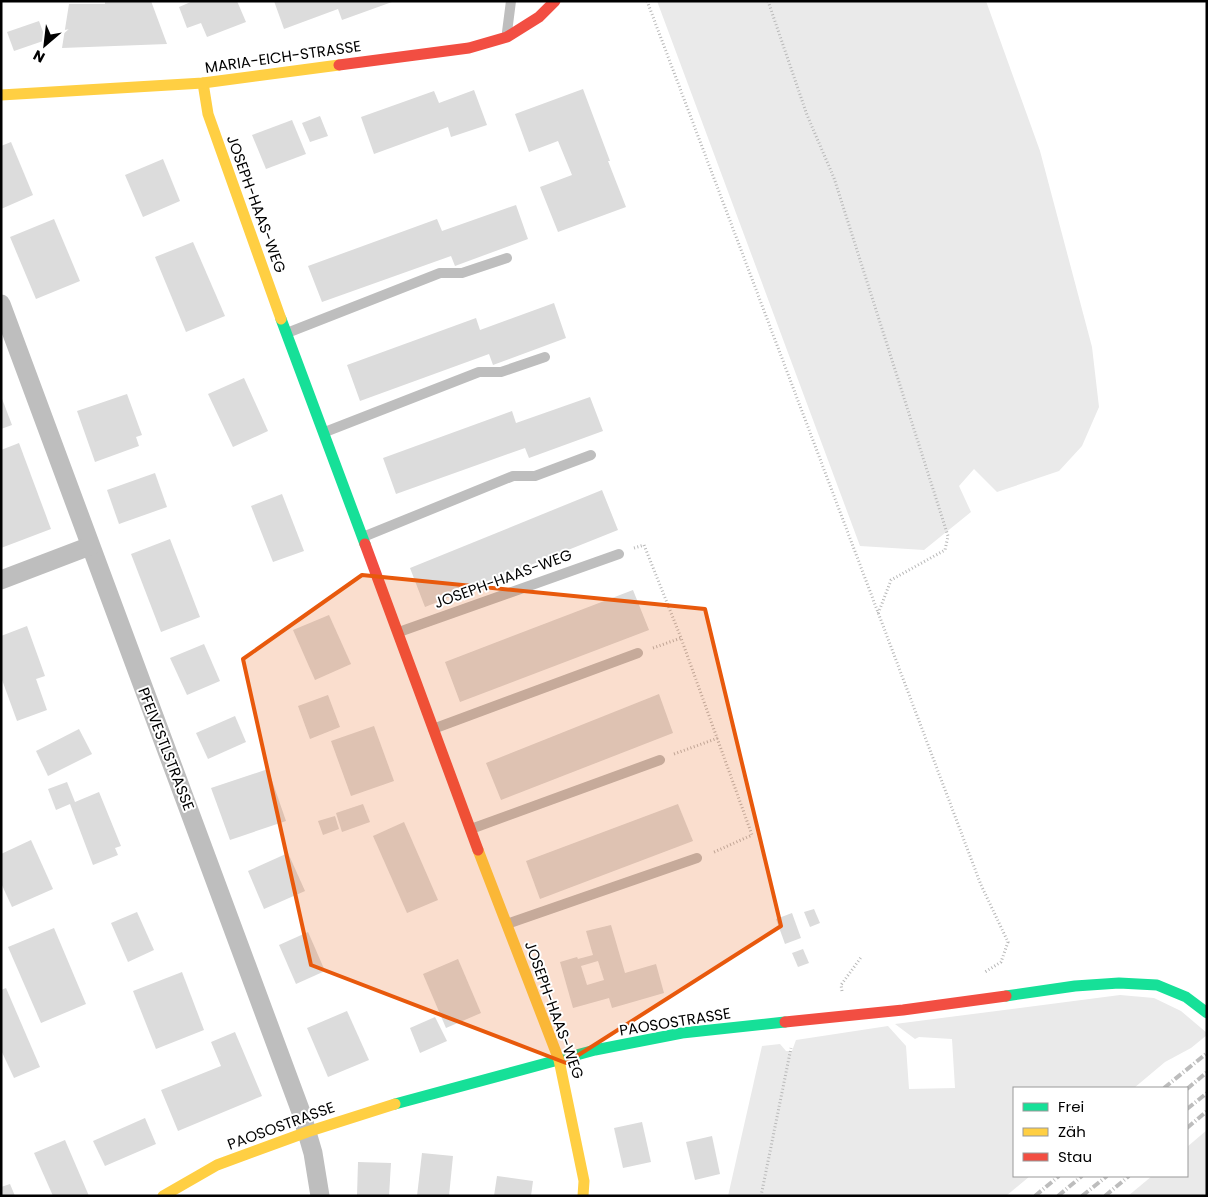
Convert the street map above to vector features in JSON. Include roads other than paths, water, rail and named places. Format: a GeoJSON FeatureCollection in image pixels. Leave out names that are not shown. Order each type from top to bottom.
{"type":"FeatureCollection","features":[{"type":"Feature","properties":{"kind":"street","name":"MARIA-EICH-STRASSE"},"geometry":{"type":"LineString","coordinates":[[1,95],[203,83],[469,48],[507,37],[540,16],[554,1]]}},
{"type":"Feature","properties":{"kind":"street","name":"JOSEPH-HAAS-WEG"},"geometry":{"type":"LineString","coordinates":[[203,83],[208,114],[286,333],[325,433],[470,830],[558,1060],[566,1089],[584,1181],[583,1196]]}},
{"type":"Feature","properties":{"kind":"street","name":"PFEIVESTLSTRASSE"},"geometry":{"type":"LineString","coordinates":[[1,304],[301,1112],[313,1153],[320,1196]]}},
{"type":"Feature","properties":{"kind":"street"},"geometry":{"type":"LineString","coordinates":[[1,580],[90,546]]}},
{"type":"Feature","properties":{"kind":"street","name":"PAOSOSTRASSE"},"geometry":{"type":"LineString","coordinates":[[163,1196],[217,1165],[306,1132],[401,1102],[595,1050],[682,1033],[903,1010],[1074,986],[1119,983],[1158,986],[1186,997],[1207,1013]]}},
{"type":"Feature","properties":{"kind":"lane"},"geometry":{"type":"LineString","coordinates":[[507,37],[511,1]]}},
{"type":"Feature","properties":{"kind":"lane"},"geometry":{"type":"LineString","coordinates":[[286,333],[440,273],[462,273],[507,258]]}},
{"type":"Feature","properties":{"kind":"lane"},"geometry":{"type":"LineString","coordinates":[[325,433],[479,372],[501,372],[545,357]]}},
{"type":"Feature","properties":{"kind":"lane"},"geometry":{"type":"LineString","coordinates":[[363,537],[513,476],[535,476],[591,455]]}},
{"type":"Feature","properties":{"kind":"lane","name":"JOSEPH-HAAS-WEG"},"geometry":{"type":"LineString","coordinates":[[398,633],[619,554]]}},
{"type":"Feature","properties":{"kind":"lane"},"geometry":{"type":"LineString","coordinates":[[433,729],[638,653]]}},
{"type":"Feature","properties":{"kind":"lane"},"geometry":{"type":"LineString","coordinates":[[470,830],[660,760]]}},
{"type":"Feature","properties":{"kind":"lane"},"geometry":{"type":"LineString","coordinates":[[506,924],[697,858]]}},
{"type":"Feature","properties":{"kind":"railway"},"geometry":{"type":"LineString","coordinates":[[1165,1087],[1207,1053]]}},
{"type":"Feature","properties":{"kind":"railway"},"geometry":{"type":"LineString","coordinates":[[1188,1088],[1207,1072]]}},
{"type":"Feature","properties":{"kind":"railway"},"geometry":{"type":"LineString","coordinates":[[1188,1108],[1207,1093]]}},
{"type":"Feature","properties":{"kind":"railway"},"geometry":{"type":"LineString","coordinates":[[1188,1127],[1207,1111]]}},
{"type":"Feature","properties":{"kind":"railway"},"geometry":{"type":"LineString","coordinates":[[1035,1196],[1058,1177]]}},
{"type":"Feature","properties":{"kind":"railway"},"geometry":{"type":"LineString","coordinates":[[1058,1196],[1081,1177]]}},
{"type":"Feature","properties":{"kind":"railway"},"geometry":{"type":"LineString","coordinates":[[1082,1196],[1106,1177]]}},
{"type":"Feature","properties":{"kind":"railway"},"geometry":{"type":"LineString","coordinates":[[1105,1196],[1128,1177]]}}]}
